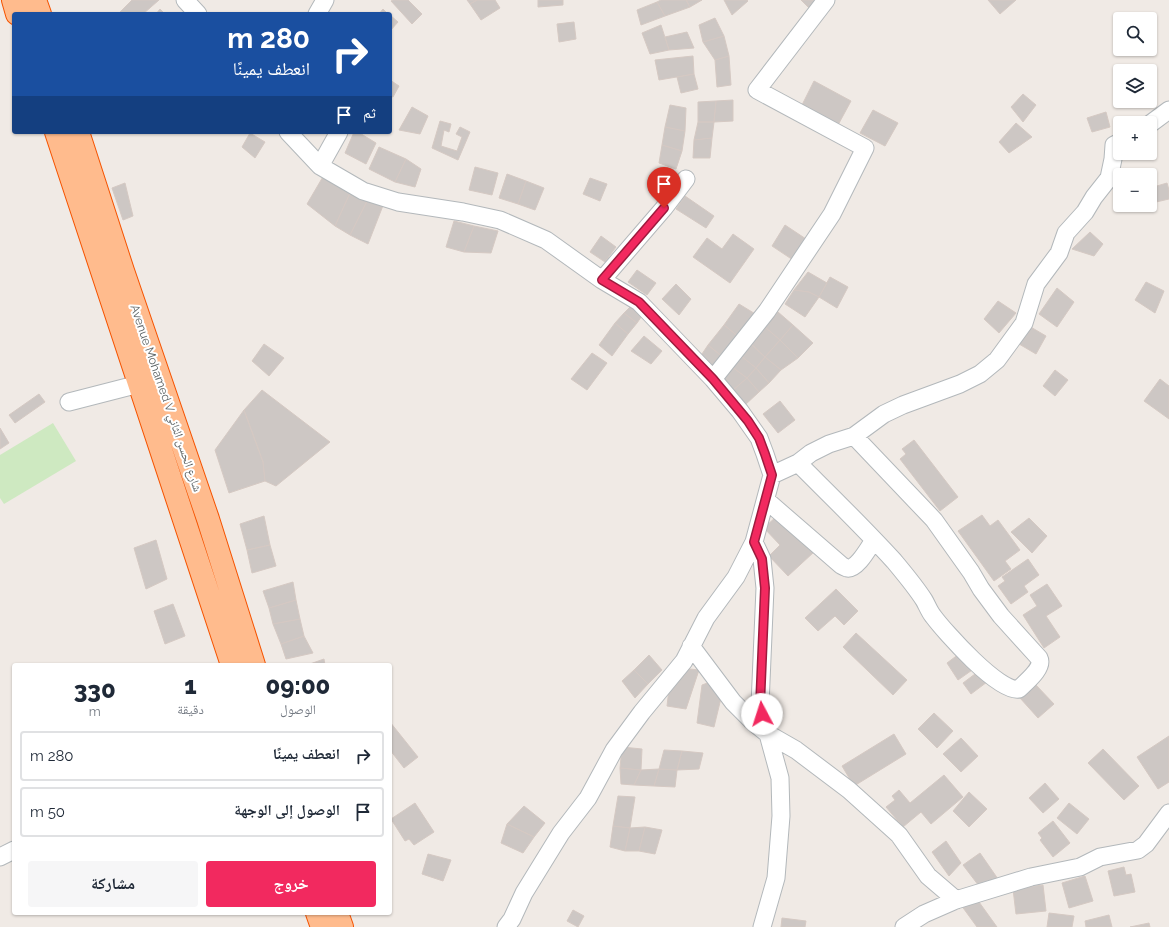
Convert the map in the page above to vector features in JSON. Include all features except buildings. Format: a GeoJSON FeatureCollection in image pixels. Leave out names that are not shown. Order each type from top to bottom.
{"type":"FeatureCollection","features":[{"type":"Feature","properties":{"kind":"highway"},"geometry":{"type":"LineString","coordinates":[[13,0],[16,12]]}},
{"type":"Feature","properties":{"kind":"highway"},"geometry":{"type":"LineString","coordinates":[[35,0],[39,12]]}},
{"type":"Feature","properties":{"kind":"highway","name":"Avenue Mohamed V شارع الحسن الثاني"},"geometry":{"type":"LineString","coordinates":[[57,134],[231,663]]}},
{"type":"Feature","properties":{"kind":"highway","name":"Avenue Mohamed V شارع الحسن الثاني"},"geometry":{"type":"LineString","coordinates":[[79,134],[123,271],[208,519],[253,663]]}},
{"type":"Feature","properties":{"kind":"highway"},"geometry":{"type":"LineString","coordinates":[[318,915],[322,927]]}},
{"type":"Feature","properties":{"kind":"highway"},"geometry":{"type":"LineString","coordinates":[[338,915],[342,927]]}},
{"type":"Feature","properties":{"kind":"street"},"geometry":{"type":"LineString","coordinates":[[185,0],[196,12]]}},
{"type":"Feature","properties":{"kind":"street"},"geometry":{"type":"LineString","coordinates":[[318,12],[325,0]]}},
{"type":"Feature","properties":{"kind":"street"},"geometry":{"type":"LineString","coordinates":[[713,379],[767,311],[832,214],[865,148],[757,90],[826,0]]}},
{"type":"Feature","properties":{"kind":"street"},"geometry":{"type":"LineString","coordinates":[[1157,119],[1169,110]]}},
{"type":"Feature","properties":{"kind":"street"},"geometry":{"type":"LineString","coordinates":[[290,134],[320,166],[363,191],[398,202],[463,212],[500,220],[546,240],[602,280],[639,302],[713,379],[748,421],[759,438],[772,475],[754,542],[736,578],[706,618],[684,661],[642,712],[614,750],[588,798],[561,833],[524,893],[512,919],[506,927]]}},
{"type":"Feature","properties":{"kind":"street"},"geometry":{"type":"LineString","coordinates":[[320,166],[338,134]]}},
{"type":"Feature","properties":{"kind":"street"},"geometry":{"type":"LineString","coordinates":[[772,475],[798,463],[812,453],[829,444],[854,436],[884,414],[903,405],[960,384],[980,374],[997,360],[1024,323],[1036,284],[1059,253],[1066,233],[1085,212],[1094,197],[1109,178],[1113,159]]}},
{"type":"Feature","properties":{"kind":"street"},"geometry":{"type":"LineString","coordinates":[[602,280],[664,208],[686,179]]}},
{"type":"Feature","properties":{"kind":"street"},"geometry":{"type":"LineString","coordinates":[[70,402],[139,384]]}},
{"type":"Feature","properties":{"kind":"street"},"geometry":{"type":"LineString","coordinates":[[798,463],[895,563],[919,593],[932,615],[949,635],[999,683],[1011,690],[1019,689],[1040,667],[1041,662],[1039,658],[1001,616],[934,520],[854,436]]}},
{"type":"Feature","properties":{"kind":"street"},"geometry":{"type":"LineString","coordinates":[[766,500],[841,565],[847,568],[853,568],[858,563],[874,540]]}},
{"type":"Feature","properties":{"kind":"street"},"geometry":{"type":"LineString","coordinates":[[754,542],[762,559],[765,588],[760,705],[780,778],[781,816],[776,878],[762,927]]}},
{"type":"Feature","properties":{"kind":"street"},"geometry":{"type":"LineString","coordinates":[[691,646],[733,702],[753,722],[768,734],[796,750],[850,790],[899,835],[928,876],[956,900]]}},
{"type":"Feature","properties":{"kind":"street"},"geometry":{"type":"LineString","coordinates":[[904,927],[924,914],[956,900],[1031,877],[1080,867],[1100,857],[1138,850],[1146,844],[1169,813]]}},
{"type":"Feature","properties":{"kind":"street"},"geometry":{"type":"LineString","coordinates":[[0,857],[12,851]]}},
{"type":"Feature","properties":{"kind":"green space"},"geometry":{"type":"Polygon","coordinates":[[[53,423],[76,461],[4,504],[0,498],[0,455],[53,423]]]}},
{"type":"Feature","properties":{"kind":"route"},"geometry":{"type":"LineString","coordinates":[[664,208],[602,280],[639,302],[713,379],[748,421],[759,438],[765,454],[772,475],[754,542],[762,559],[765,588],[760,705],[762,714]]}}]}
